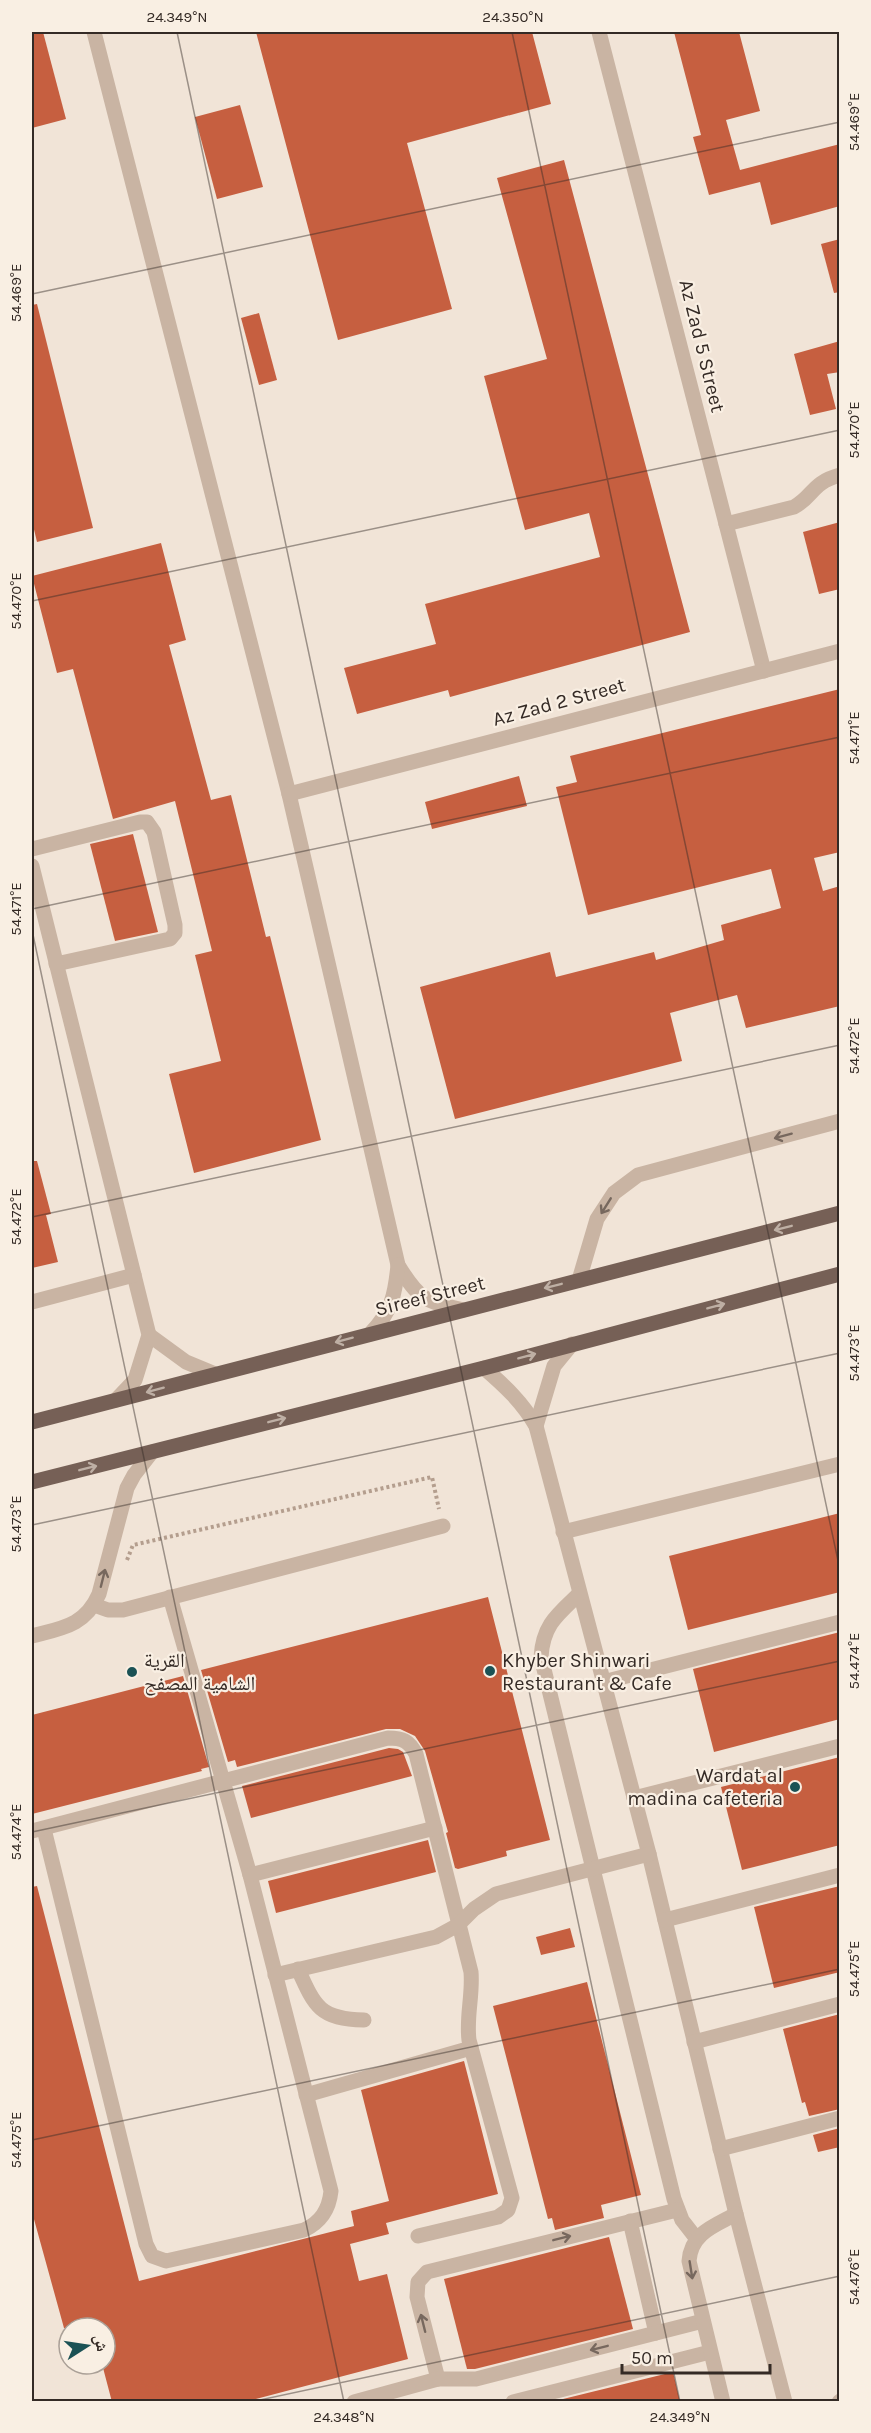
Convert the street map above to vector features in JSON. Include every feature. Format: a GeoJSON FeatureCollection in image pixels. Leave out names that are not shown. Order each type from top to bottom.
{"type":"FeatureCollection","features":[{"type":"Feature","properties":{"kind":"main road","name":"Sireef Street"},"geometry":{"type":"LineString","coordinates":[[32,1422],[840,1213]]}},
{"type":"Feature","properties":{"kind":"main road"},"geometry":{"type":"LineString","coordinates":[[32,1482],[484,1368],[840,1274]]}},
{"type":"Feature","properties":{"kind":"street"},"geometry":{"type":"LineString","coordinates":[[94,32],[289,794],[398,1265],[408,1282],[428,1301],[463,1310]]}},
{"type":"Feature","properties":{"kind":"street","name":"Az Zad 5 Street"},"geometry":{"type":"LineString","coordinates":[[599,32],[764,671]]}},
{"type":"Feature","properties":{"kind":"street"},"geometry":{"type":"LineString","coordinates":[[726,524],[794,507],[820,483],[840,475]]}},
{"type":"Feature","properties":{"kind":"street","name":"Az Zad 2 Street"},"geometry":{"type":"LineString","coordinates":[[289,794],[840,651]]}},
{"type":"Feature","properties":{"kind":"street"},"geometry":{"type":"LineString","coordinates":[[32,849],[147,822],[154,832],[175,925],[175,933],[170,939],[56,964]]}},
{"type":"Feature","properties":{"kind":"street"},"geometry":{"type":"LineString","coordinates":[[32,866],[149,1335],[135,1380],[116,1400]]}},
{"type":"Feature","properties":{"kind":"street"},"geometry":{"type":"LineString","coordinates":[[579,1280],[597,1219],[614,1193],[638,1175],[840,1121]]}},
{"type":"Feature","properties":{"kind":"street"},"geometry":{"type":"LineString","coordinates":[[370,1334],[386,1318],[395,1294],[398,1265]]}},
{"type":"Feature","properties":{"kind":"street"},"geometry":{"type":"LineString","coordinates":[[32,1302],[134,1275]]}},
{"type":"Feature","properties":{"kind":"street"},"geometry":{"type":"LineString","coordinates":[[149,1335],[186,1362],[215,1374]]}},
{"type":"Feature","properties":{"kind":"street"},"geometry":{"type":"LineString","coordinates":[[536,1426],[554,1366],[572,1344]]}},
{"type":"Feature","properties":{"kind":"street"},"geometry":{"type":"LineString","coordinates":[[484,1368],[509,1389],[524,1406],[536,1426],[649,1854],[736,2214],[785,2402]]}},
{"type":"Feature","properties":{"kind":"street"},"geometry":{"type":"LineString","coordinates":[[32,1636],[77,1622],[94,1605],[127,1488],[152,1452]]}},
{"type":"Feature","properties":{"kind":"street"},"geometry":{"type":"LineString","coordinates":[[563,1532],[840,1464]]}},
{"type":"Feature","properties":{"kind":"street"},"geometry":{"type":"LineString","coordinates":[[94,1605],[108,1610],[123,1610],[443,1526]]}},
{"type":"Feature","properties":{"kind":"street"},"geometry":{"type":"LineString","coordinates":[[579,1594],[552,1620],[545,1631],[541,1657],[677,2210],[696,2238]]}},
{"type":"Feature","properties":{"kind":"street"},"geometry":{"type":"LineString","coordinates":[[170,1597],[223,1781],[250,1875],[330,2191],[330,2201],[321,2219],[304,2229],[166,2261],[152,2256],[146,2244],[38,1830],[223,1781],[388,1738],[400,1738],[410,1743],[416,1754],[471,1972],[472,1992],[468,2023],[471,2048],[511,2191],[511,2204],[498,2217],[418,2236]]}},
{"type":"Feature","properties":{"kind":"street"},"geometry":{"type":"LineString","coordinates":[[603,1682],[840,1622]]}},
{"type":"Feature","properties":{"kind":"street"},"geometry":{"type":"LineString","coordinates":[[634,1798],[840,1746]]}},
{"type":"Feature","properties":{"kind":"street"},"geometry":{"type":"LineString","coordinates":[[250,1875],[435,1828]]}},
{"type":"Feature","properties":{"kind":"street"},"geometry":{"type":"LineString","coordinates":[[275,1975],[436,1937],[458,1925],[474,1909],[496,1894],[649,1854]]}},
{"type":"Feature","properties":{"kind":"street"},"geometry":{"type":"LineString","coordinates":[[665,1920],[840,1875]]}},
{"type":"Feature","properties":{"kind":"street"},"geometry":{"type":"LineString","coordinates":[[298,1969],[315,2004],[323,2012],[343,2019],[364,2020]]}},
{"type":"Feature","properties":{"kind":"street"},"geometry":{"type":"LineString","coordinates":[[694,2042],[840,2004]]}},
{"type":"Feature","properties":{"kind":"street"},"geometry":{"type":"LineString","coordinates":[[306,2095],[471,2048]]}},
{"type":"Feature","properties":{"kind":"street"},"geometry":{"type":"LineString","coordinates":[[720,2149],[840,2118]]}},
{"type":"Feature","properties":{"kind":"street"},"geometry":{"type":"LineString","coordinates":[[438,2379],[417,2297],[416,2289],[422,2275],[432,2270],[677,2210]]}},
{"type":"Feature","properties":{"kind":"street"},"geometry":{"type":"LineString","coordinates":[[723,2402],[689,2269],[689,2253],[696,2238],[707,2229],[736,2214]]}},
{"type":"Feature","properties":{"kind":"street"},"geometry":{"type":"LineString","coordinates":[[630,2222],[656,2333]]}},
{"type":"Feature","properties":{"kind":"street"},"geometry":{"type":"LineString","coordinates":[[354,2402],[438,2379],[476,2379],[703,2321]]}},
{"type":"Feature","properties":{"kind":"street"},"geometry":{"type":"LineString","coordinates":[[513,2402],[710,2352]]}},
{"type":"Feature","properties":{"kind":"path"},"geometry":{"type":"LineString","coordinates":[[107,1563],[125,1566],[134,1545],[432,1477],[443,1526]]}},
{"type":"Feature","properties":{"kind":"building"},"geometry":{"type":"Polygon","coordinates":[[[32,32],[43,32],[66,119],[32,128],[32,32]]]}},
{"type":"Feature","properties":{"kind":"building"},"geometry":{"type":"Polygon","coordinates":[[[256,32],[532,32],[551,104],[407,143],[452,309],[338,340],[256,32]]]}},
{"type":"Feature","properties":{"kind":"building"},"geometry":{"type":"Polygon","coordinates":[[[674,32],[739,32],[760,111],[726,120],[740,170],[840,144],[840,206],[771,225],[760,182],[709,195],[693,137],[701,135],[674,32]]]}},
{"type":"Feature","properties":{"kind":"building"},"geometry":{"type":"Polygon","coordinates":[[[240,105],[263,187],[217,199],[195,117],[240,105]]]}},
{"type":"Feature","properties":{"kind":"building"},"geometry":{"type":"Polygon","coordinates":[[[564,160],[690,632],[450,697],[448,690],[357,714],[344,668],[436,644],[425,604],[600,557],[589,513],[525,530],[484,376],[547,359],[497,178],[564,160]]]}},
{"type":"Feature","properties":{"kind":"building"},"geometry":{"type":"Polygon","coordinates":[[[840,239],[840,292],[834,293],[821,244],[840,239]]]}},
{"type":"Feature","properties":{"kind":"building"},"geometry":{"type":"Polygon","coordinates":[[[37,304],[93,528],[37,542],[32,521],[32,305],[37,304]]]}},
{"type":"Feature","properties":{"kind":"building"},"geometry":{"type":"Polygon","coordinates":[[[259,313],[277,380],[259,385],[241,318],[259,313]]]}},
{"type":"Feature","properties":{"kind":"building"},"geometry":{"type":"Polygon","coordinates":[[[840,341],[840,372],[827,374],[836,409],[810,415],[794,354],[840,341]]]}},
{"type":"Feature","properties":{"kind":"building"},"geometry":{"type":"Polygon","coordinates":[[[840,522],[840,589],[819,594],[803,532],[840,522]]]}},
{"type":"Feature","properties":{"kind":"building"},"geometry":{"type":"Polygon","coordinates":[[[161,543],[186,640],[169,645],[211,800],[231,795],[266,937],[270,936],[321,1140],[194,1173],[169,1074],[221,1061],[195,955],[212,951],[175,801],[113,819],[73,669],[57,673],[32,576],[161,543]]]}},
{"type":"Feature","properties":{"kind":"building"},"geometry":{"type":"Polygon","coordinates":[[[840,689],[840,852],[814,858],[823,891],[840,886],[840,1006],[746,1028],[737,995],[670,1013],[682,1061],[455,1119],[420,987],[550,952],[556,977],[654,952],[656,960],[724,940],[721,925],[781,908],[771,869],[588,915],[556,787],[577,782],[570,756],[840,689]]]}},
{"type":"Feature","properties":{"kind":"building"},"geometry":{"type":"Polygon","coordinates":[[[519,776],[527,806],[432,829],[425,802],[519,776]]]}},
{"type":"Feature","properties":{"kind":"building"},"geometry":{"type":"Polygon","coordinates":[[[133,834],[158,932],[115,941],[90,844],[133,834]]]}},
{"type":"Feature","properties":{"kind":"building"},"geometry":{"type":"Polygon","coordinates":[[[32,1161],[37,1161],[51,1214],[46,1215],[58,1262],[32,1268],[32,1161]]]}},
{"type":"Feature","properties":{"kind":"building"},"geometry":{"type":"Polygon","coordinates":[[[840,1513],[840,1592],[688,1630],[669,1556],[840,1513]]]}},
{"type":"Feature","properties":{"kind":"building"},"geometry":{"type":"Polygon","coordinates":[[[488,1597],[550,1840],[506,1851],[507,1856],[455,1868],[446,1833],[448,1832],[425,1751],[415,1736],[400,1729],[386,1729],[237,1767],[235,1760],[228,1762],[201,1670],[488,1597]]]}},
{"type":"Feature","properties":{"kind":"building"},"geometry":{"type":"Polygon","coordinates":[[[840,1632],[840,1719],[714,1752],[693,1669],[840,1632]]]}},
{"type":"Feature","properties":{"kind":"building"},"geometry":{"type":"Polygon","coordinates":[[[183,1676],[209,1767],[201,1769],[202,1771],[32,1814],[32,1715],[183,1676]]]}},
{"type":"Feature","properties":{"kind":"building"},"geometry":{"type":"Polygon","coordinates":[[[389,1748],[403,1752],[412,1776],[251,1818],[242,1786],[389,1748]]]}},
{"type":"Feature","properties":{"kind":"building"},"geometry":{"type":"Polygon","coordinates":[[[840,1757],[840,1845],[742,1870],[721,1787],[840,1757]]]}},
{"type":"Feature","properties":{"kind":"building"},"geometry":{"type":"Polygon","coordinates":[[[428,1840],[436,1872],[276,1913],[268,1881],[428,1840]]]}},
{"type":"Feature","properties":{"kind":"building"},"geometry":{"type":"Polygon","coordinates":[[[37,1886],[139,2281],[354,2226],[351,2211],[389,2201],[361,2090],[464,2061],[498,2194],[386,2223],[389,2234],[350,2244],[359,2281],[387,2274],[408,2359],[244,2402],[112,2402],[105,2376],[117,2376],[117,2316],[61,2316],[32,2212],[32,1887],[37,1886]]]}},
{"type":"Feature","properties":{"kind":"building"},"geometry":{"type":"Polygon","coordinates":[[[840,1886],[840,1972],[774,1988],[754,1907],[840,1886]]]}},
{"type":"Feature","properties":{"kind":"building"},"geometry":{"type":"Polygon","coordinates":[[[570,1928],[575,1947],[541,1955],[536,1937],[570,1928]]]}},
{"type":"Feature","properties":{"kind":"building"},"geometry":{"type":"Polygon","coordinates":[[[587,1982],[641,2195],[601,2205],[604,2218],[555,2230],[552,2218],[548,2219],[493,2006],[587,1982]]]}},
{"type":"Feature","properties":{"kind":"building"},"geometry":{"type":"Polygon","coordinates":[[[840,2014],[840,2109],[809,2116],[805,2102],[802,2103],[783,2029],[840,2014]]]}},
{"type":"Feature","properties":{"kind":"building"},"geometry":{"type":"Polygon","coordinates":[[[840,2128],[840,2147],[818,2152],[813,2135],[840,2128]]]}},
{"type":"Feature","properties":{"kind":"building"},"geometry":{"type":"Polygon","coordinates":[[[609,2237],[633,2329],[475,2369],[467,2369],[444,2279],[609,2237]]]}},
{"type":"Feature","properties":{"kind":"building"},"geometry":{"type":"Polygon","coordinates":[[[673,2372],[680,2402],[564,2402],[563,2399],[673,2372]]]}},
{"type":"Feature","properties":{"kind":"place","name":"Khyber Shinwari Restaurant & Cafe"},"geometry":{"type":"Point","coordinates":[490,1671]}},
{"type":"Feature","properties":{"kind":"place","name":"القرية الشامية المصفح"},"geometry":{"type":"Point","coordinates":[132,1672]}},
{"type":"Feature","properties":{"kind":"place","name":"Wardat al madina cafeteria"},"geometry":{"type":"Point","coordinates":[795,1787]}}]}
